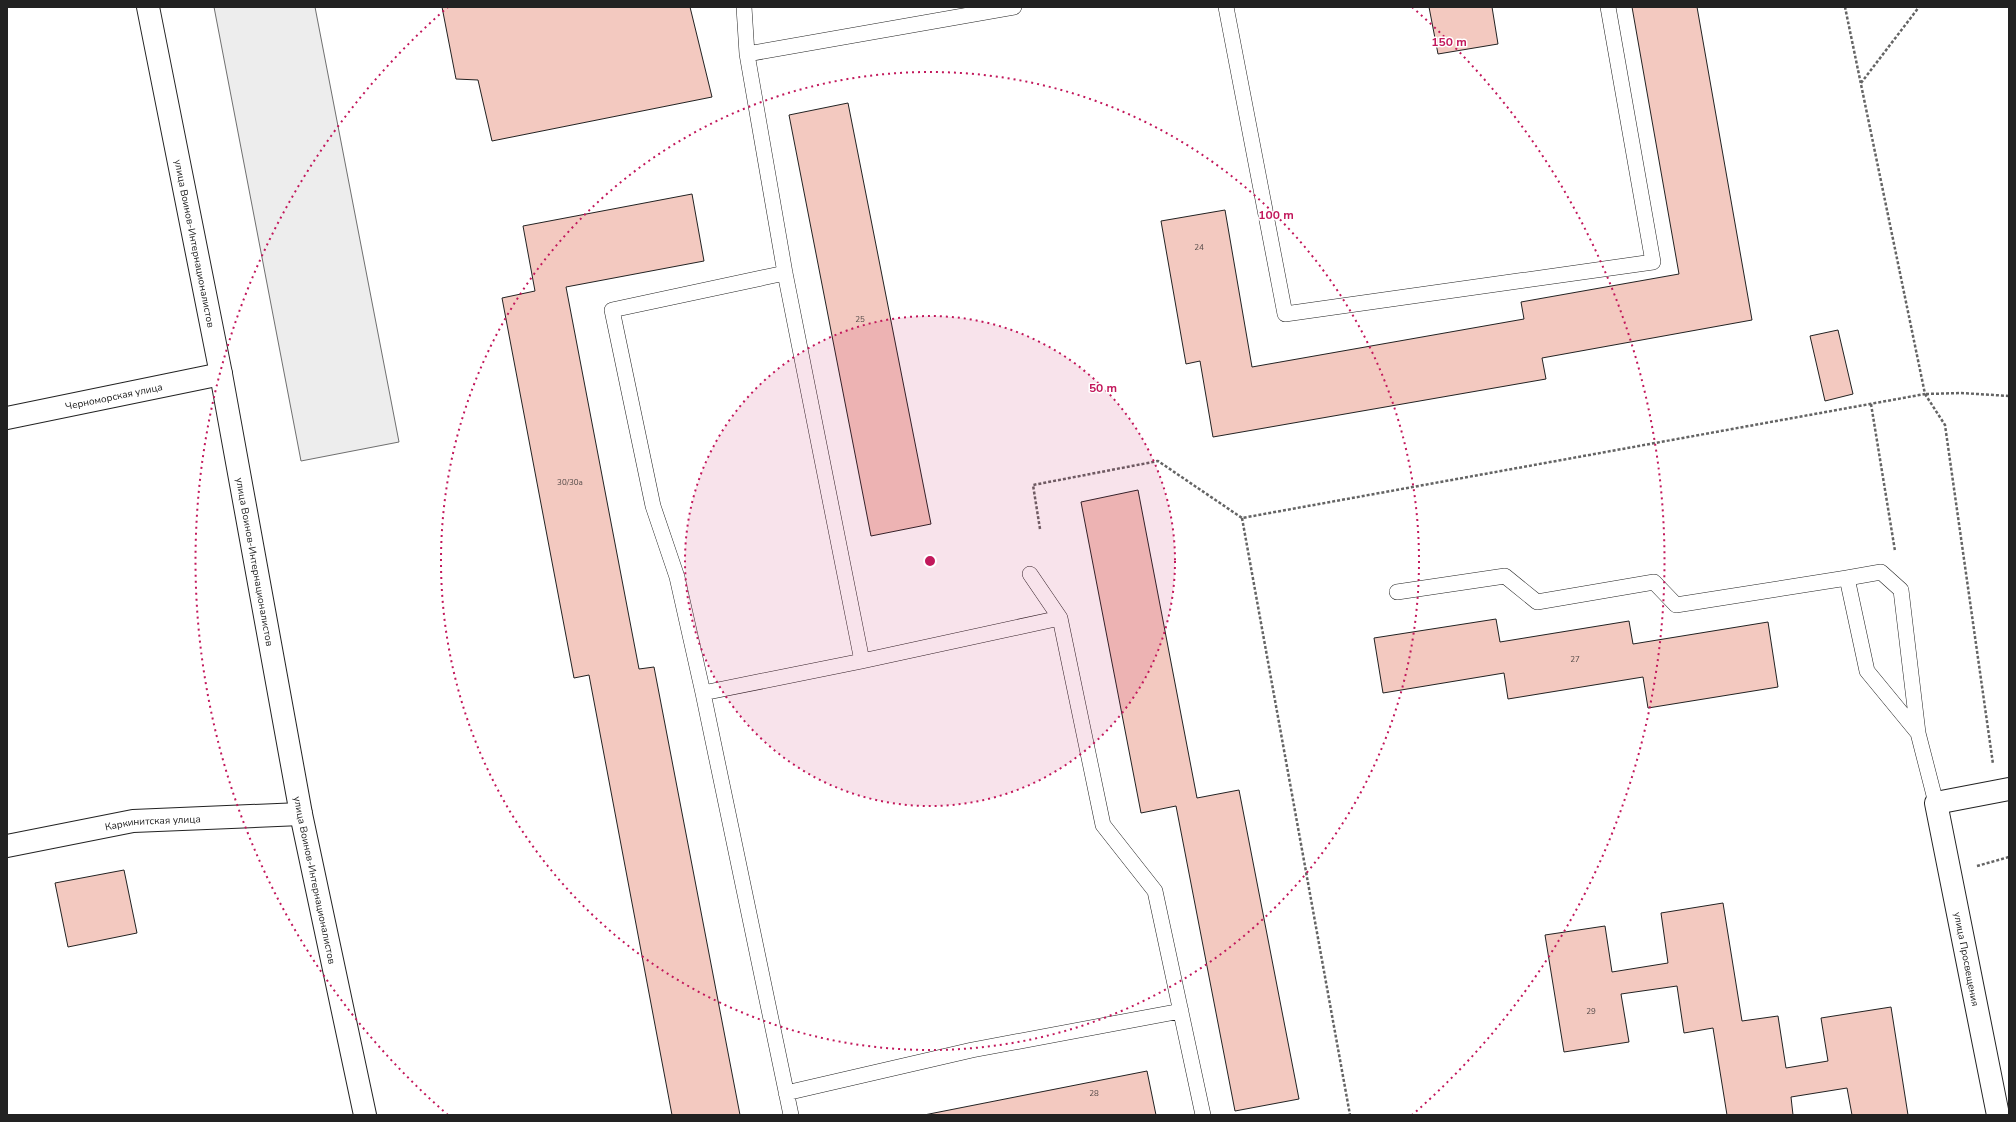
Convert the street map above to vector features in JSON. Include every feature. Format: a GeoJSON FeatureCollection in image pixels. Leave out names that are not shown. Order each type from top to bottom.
{"type":"FeatureCollection","features":[{"type":"Feature","properties":{"kind":"street","name":"улица Воинов-Интернационалистов"},"geometry":{"type":"LineString","coordinates":[[148,7],[222,374],[301,814],[365,1115]]}},
{"type":"Feature","properties":{"kind":"street","name":"Черноморская улица"},"geometry":{"type":"LineString","coordinates":[[7,418],[222,374]]}},
{"type":"Feature","properties":{"kind":"street"},"geometry":{"type":"LineString","coordinates":[[1936,803],[2003,790]]}},
{"type":"Feature","properties":{"kind":"street","name":"улица Просвещения"},"geometry":{"type":"LineString","coordinates":[[1936,803],[1998,1115]]}},
{"type":"Feature","properties":{"kind":"street","name":"Каркинитская улица"},"geometry":{"type":"LineString","coordinates":[[7,846],[133,822],[301,814]]}},
{"type":"Feature","properties":{"kind":"lane"},"geometry":{"type":"LineString","coordinates":[[744,7],[747,54],[785,273],[862,661]]}},
{"type":"Feature","properties":{"kind":"lane"},"geometry":{"type":"LineString","coordinates":[[747,54],[1014,7]]}},
{"type":"Feature","properties":{"kind":"lane"},"geometry":{"type":"LineString","coordinates":[[1226,7],[1285,314],[1653,262],[1608,7]]}},
{"type":"Feature","properties":{"kind":"lane"},"geometry":{"type":"LineString","coordinates":[[785,273],[612,310],[653,506],[677,577],[703,693],[791,1115]]}},
{"type":"Feature","properties":{"kind":"lane"},"geometry":{"type":"LineString","coordinates":[[1397,592],[1505,576],[1537,602],[1654,582],[1676,605],[1881,572],[1901,590],[1918,733],[1936,803]]}},
{"type":"Feature","properties":{"kind":"lane"},"geometry":{"type":"LineString","coordinates":[[1030,574],[1060,618],[1103,825],[1155,891],[1203,1115]]}},
{"type":"Feature","properties":{"kind":"lane"},"geometry":{"type":"LineString","coordinates":[[1847,578],[1867,671],[1918,733]]}},
{"type":"Feature","properties":{"kind":"lane"},"geometry":{"type":"LineString","coordinates":[[703,693],[862,661],[1060,618]]}},
{"type":"Feature","properties":{"kind":"lane"},"geometry":{"type":"LineString","coordinates":[[786,1093],[972,1050],[1181,1011]]}},
{"type":"Feature","properties":{"kind":"path"},"geometry":{"type":"LineString","coordinates":[[1846,7],[1926,394],[1945,425],[2003,790]]}},
{"type":"Feature","properties":{"kind":"path"},"geometry":{"type":"LineString","coordinates":[[1861,83],[1919,7]]}},
{"type":"Feature","properties":{"kind":"path"},"geometry":{"type":"LineString","coordinates":[[1040,529],[1032,485],[1158,461],[1242,518],[1926,394],[1961,392],[2009,396]]}},
{"type":"Feature","properties":{"kind":"path"},"geometry":{"type":"LineString","coordinates":[[1871,404],[1901,590]]}},
{"type":"Feature","properties":{"kind":"path"},"geometry":{"type":"LineString","coordinates":[[1242,518],[1350,1115]]}},
{"type":"Feature","properties":{"kind":"path"},"geometry":{"type":"LineString","coordinates":[[1950,873],[2009,857]]}},
{"type":"Feature","properties":{"kind":"shaded area"},"geometry":{"type":"Polygon","coordinates":[[[214,7],[315,7],[399,442],[301,461],[214,7]]]}},
{"type":"Feature","properties":{"kind":"building"},"geometry":{"type":"Polygon","coordinates":[[[442,7],[690,7],[712,97],[492,141],[478,80],[456,79],[442,7]]]}},
{"type":"Feature","properties":{"kind":"building"},"geometry":{"type":"Polygon","coordinates":[[[1429,7],[1492,7],[1498,44],[1438,54],[1429,7]]]}},
{"type":"Feature","properties":{"kind":"building"},"geometry":{"type":"Polygon","coordinates":[[[1632,7],[1697,7],[1752,320],[1542,358],[1546,379],[1213,437],[1200,361],[1186,364],[1161,221],[1225,210],[1252,367],[1524,319],[1521,302],[1679,274],[1632,7]]]}},
{"type":"Feature","properties":{"kind":"building"},"geometry":{"type":"Polygon","coordinates":[[[848,103],[931,524],[871,536],[789,115],[848,103]]]}},
{"type":"Feature","properties":{"kind":"building"},"geometry":{"type":"Polygon","coordinates":[[[692,194],[704,261],[566,287],[639,669],[654,667],[740,1115],[672,1115],[589,675],[574,678],[502,298],[535,291],[523,226],[692,194]]]}},
{"type":"Feature","properties":{"kind":"building"},"geometry":{"type":"Polygon","coordinates":[[[1838,330],[1853,394],[1825,401],[1810,336],[1838,330]]]}},
{"type":"Feature","properties":{"kind":"building"},"geometry":{"type":"Polygon","coordinates":[[[1138,490],[1197,798],[1239,790],[1299,1099],[1235,1111],[1176,806],[1141,813],[1081,502],[1138,490]]]}},
{"type":"Feature","properties":{"kind":"building"},"geometry":{"type":"Polygon","coordinates":[[[1496,619],[1500,642],[1629,621],[1633,644],[1768,622],[1778,687],[1648,708],[1643,677],[1508,699],[1504,673],[1383,693],[1374,638],[1496,619]]]}},
{"type":"Feature","properties":{"kind":"building"},"geometry":{"type":"Polygon","coordinates":[[[124,870],[137,933],[68,947],[55,883],[124,870]]]}},
{"type":"Feature","properties":{"kind":"building"},"geometry":{"type":"Polygon","coordinates":[[[1723,903],[1742,1021],[1778,1016],[1786,1068],[1828,1061],[1821,1018],[1891,1007],[1908,1115],[1852,1115],[1847,1088],[1791,1097],[1793,1115],[1727,1115],[1713,1028],[1684,1033],[1677,986],[1621,994],[1629,1042],[1564,1052],[1545,935],[1605,926],[1612,972],[1668,963],[1661,913],[1723,903]]]}},
{"type":"Feature","properties":{"kind":"building"},"geometry":{"type":"Polygon","coordinates":[[[1147,1071],[1156,1115],[924,1115],[1147,1071]]]}}]}
